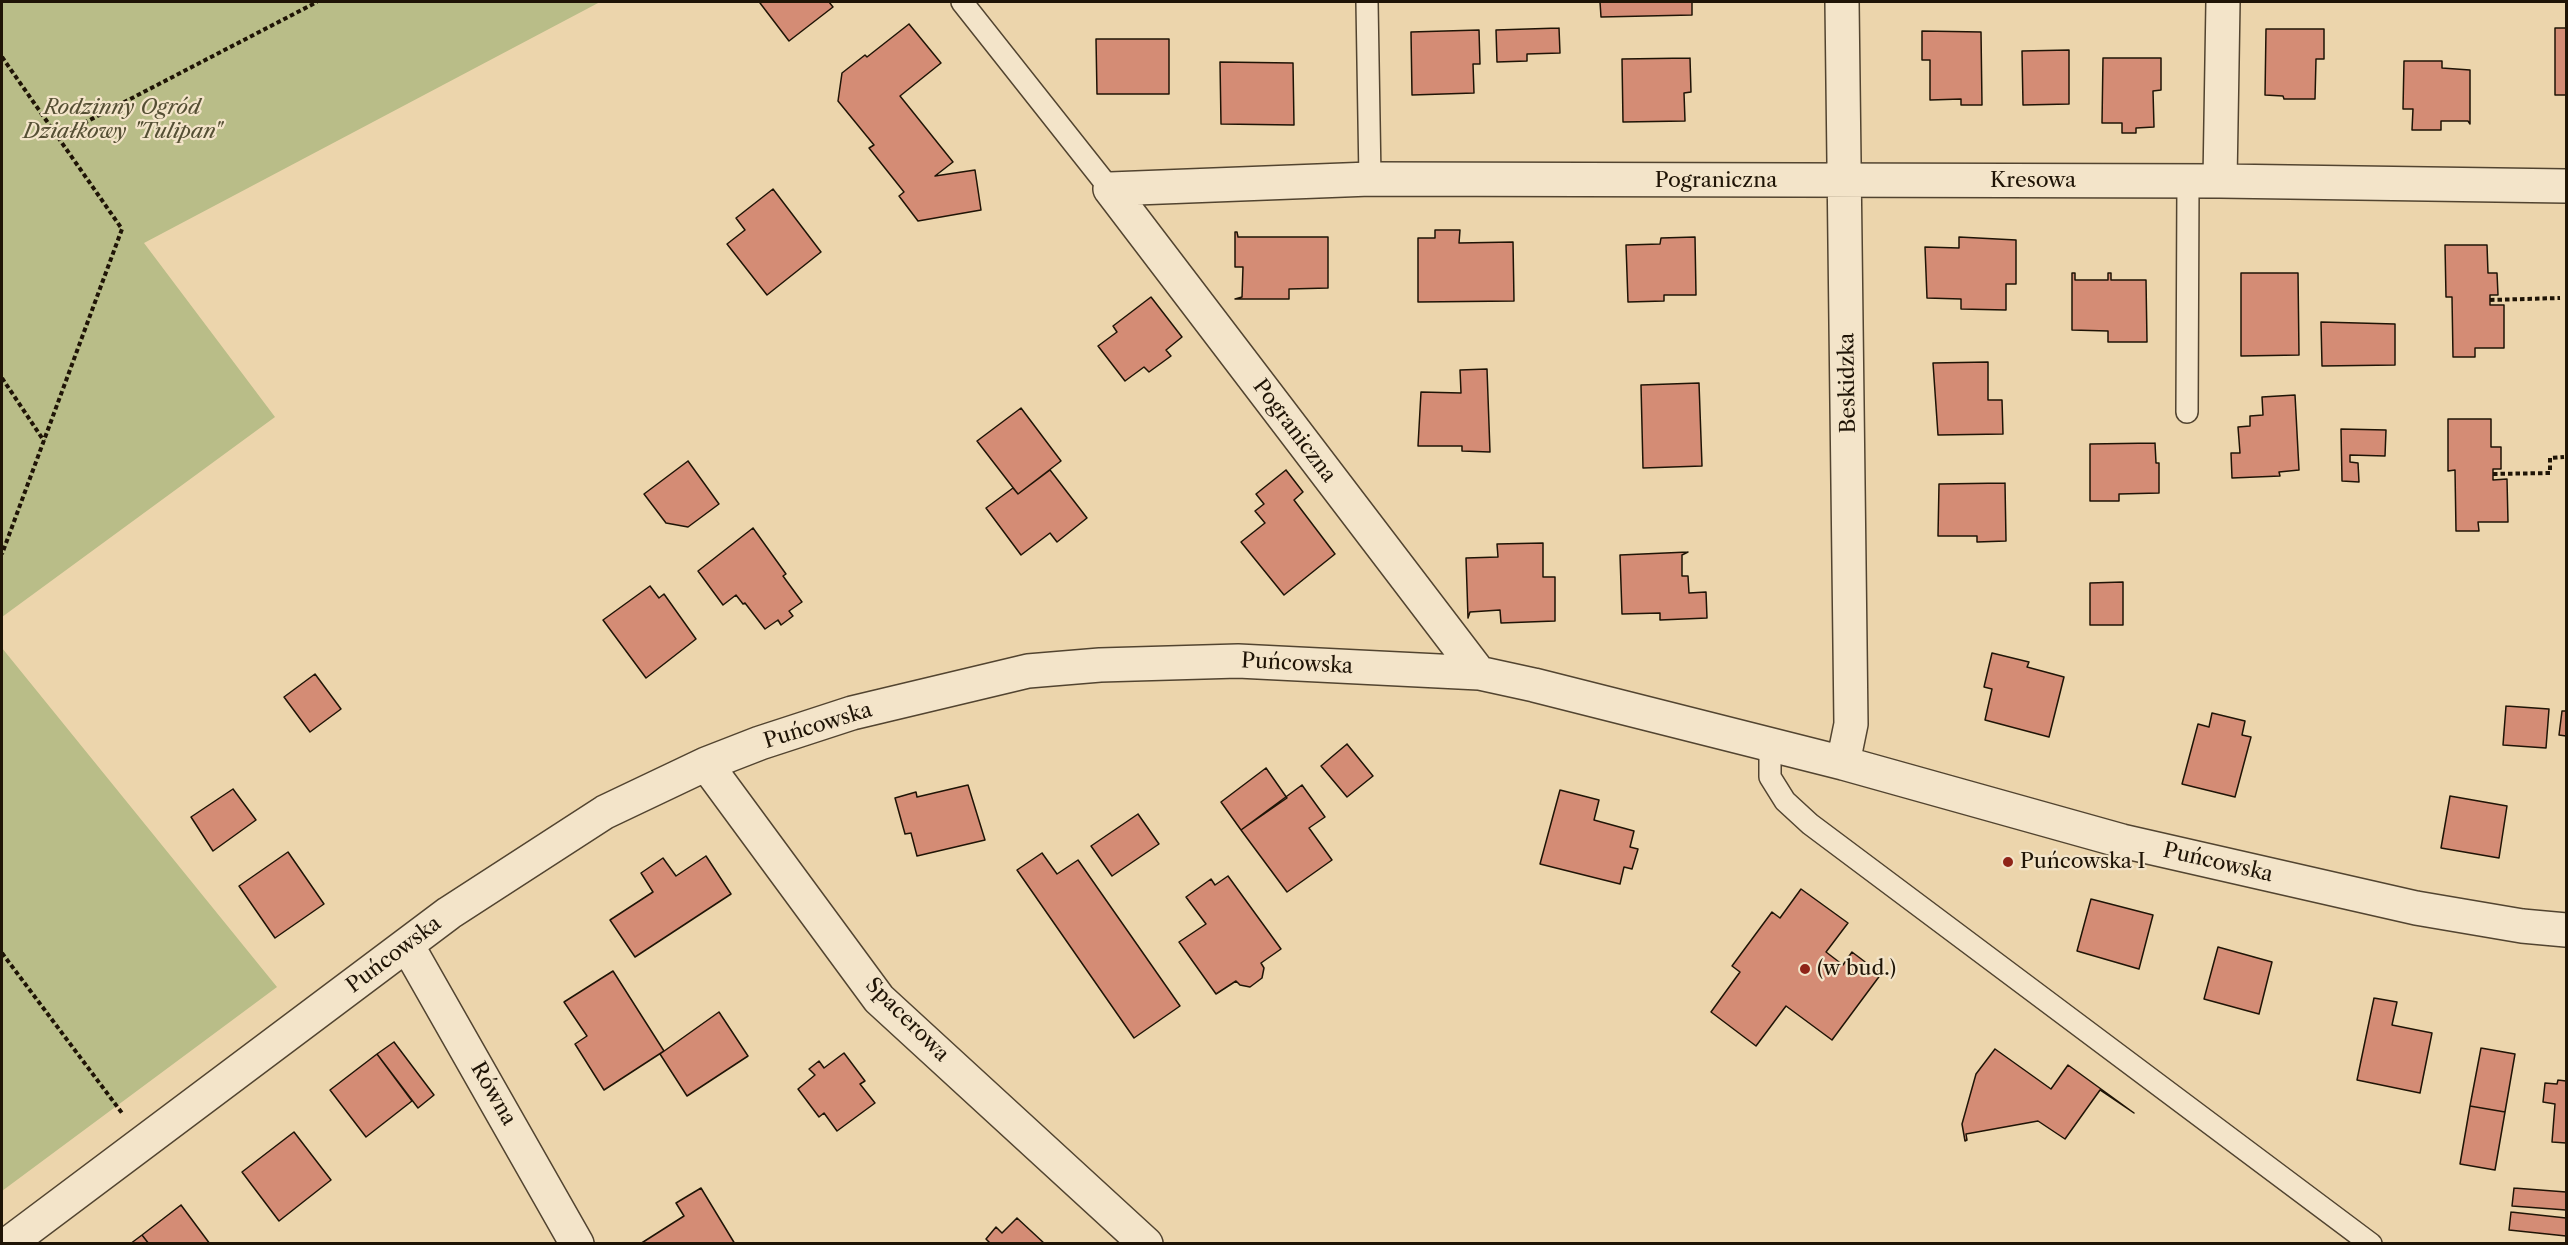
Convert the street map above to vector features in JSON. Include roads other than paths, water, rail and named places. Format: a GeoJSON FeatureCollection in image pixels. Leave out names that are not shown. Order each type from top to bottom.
{"type":"FeatureCollection","features":[{"type":"Feature","properties":{"kind":"street","name":"Beskidzka"},"geometry":{"type":"LineString","coordinates":[[1842,2],[1851,724],[1843,763]]}},
{"type":"Feature","properties":{"kind":"street"},"geometry":{"type":"LineString","coordinates":[[2220,181],[2223,2]]}},
{"type":"Feature","properties":{"kind":"street","name":"Pograniczna"},"geometry":{"type":"LineString","coordinates":[[1110,189],[1370,179],[1846,182]]}},
{"type":"Feature","properties":{"kind":"street","name":"Kresowa"},"geometry":{"type":"LineString","coordinates":[[1846,182],[2220,181],[2566,186]]}},
{"type":"Feature","properties":{"kind":"street","name":"Pograniczna"},"geometry":{"type":"LineString","coordinates":[[1110,189],[1479,673]]}},
{"type":"Feature","properties":{"kind":"street","name":"Puńcowska"},"geometry":{"type":"LineString","coordinates":[[8,1244],[459,907],[605,812],[706,764],[852,713],[1028,671],[1100,665],[1238,661],[1479,673],[1843,763],[2156,848],[2416,908],[2522,926],[2566,930]]}},
{"type":"Feature","properties":{"kind":"street","name":"Spacerowa"},"geometry":{"type":"LineString","coordinates":[[706,764],[879,999],[1146,1244]]}},
{"type":"Feature","properties":{"kind":"street","name":"Równa"},"geometry":{"type":"LineString","coordinates":[[407,945],[534,1164],[577,1244]]}},
{"type":"Feature","properties":{"kind":"lane","name":"Pograniczna"},"geometry":{"type":"LineString","coordinates":[[962,2],[1110,189]]}},
{"type":"Feature","properties":{"kind":"lane"},"geometry":{"type":"LineString","coordinates":[[1367,2],[1370,179]]}},
{"type":"Feature","properties":{"kind":"lane"},"geometry":{"type":"LineString","coordinates":[[2187,412],[2188,181]]}},
{"type":"Feature","properties":{"kind":"lane"},"geometry":{"type":"LineString","coordinates":[[1770,746],[1770,777],[1785,801],[1810,824],[2371,1244]]}},
{"type":"Feature","properties":{"kind":"place","name":"Puńcowska I"},"geometry":{"type":"Point","coordinates":[2008,862]}},
{"type":"Feature","properties":{"kind":"place","name":"(w bud.)"},"geometry":{"type":"Point","coordinates":[1805,969]}},
{"type":"Feature","properties":{"kind":"park label","name":"Rodzinny Ogród Działkowy \"Tulipan\""},"geometry":{"type":"Point","coordinates":[122,120]}}]}
